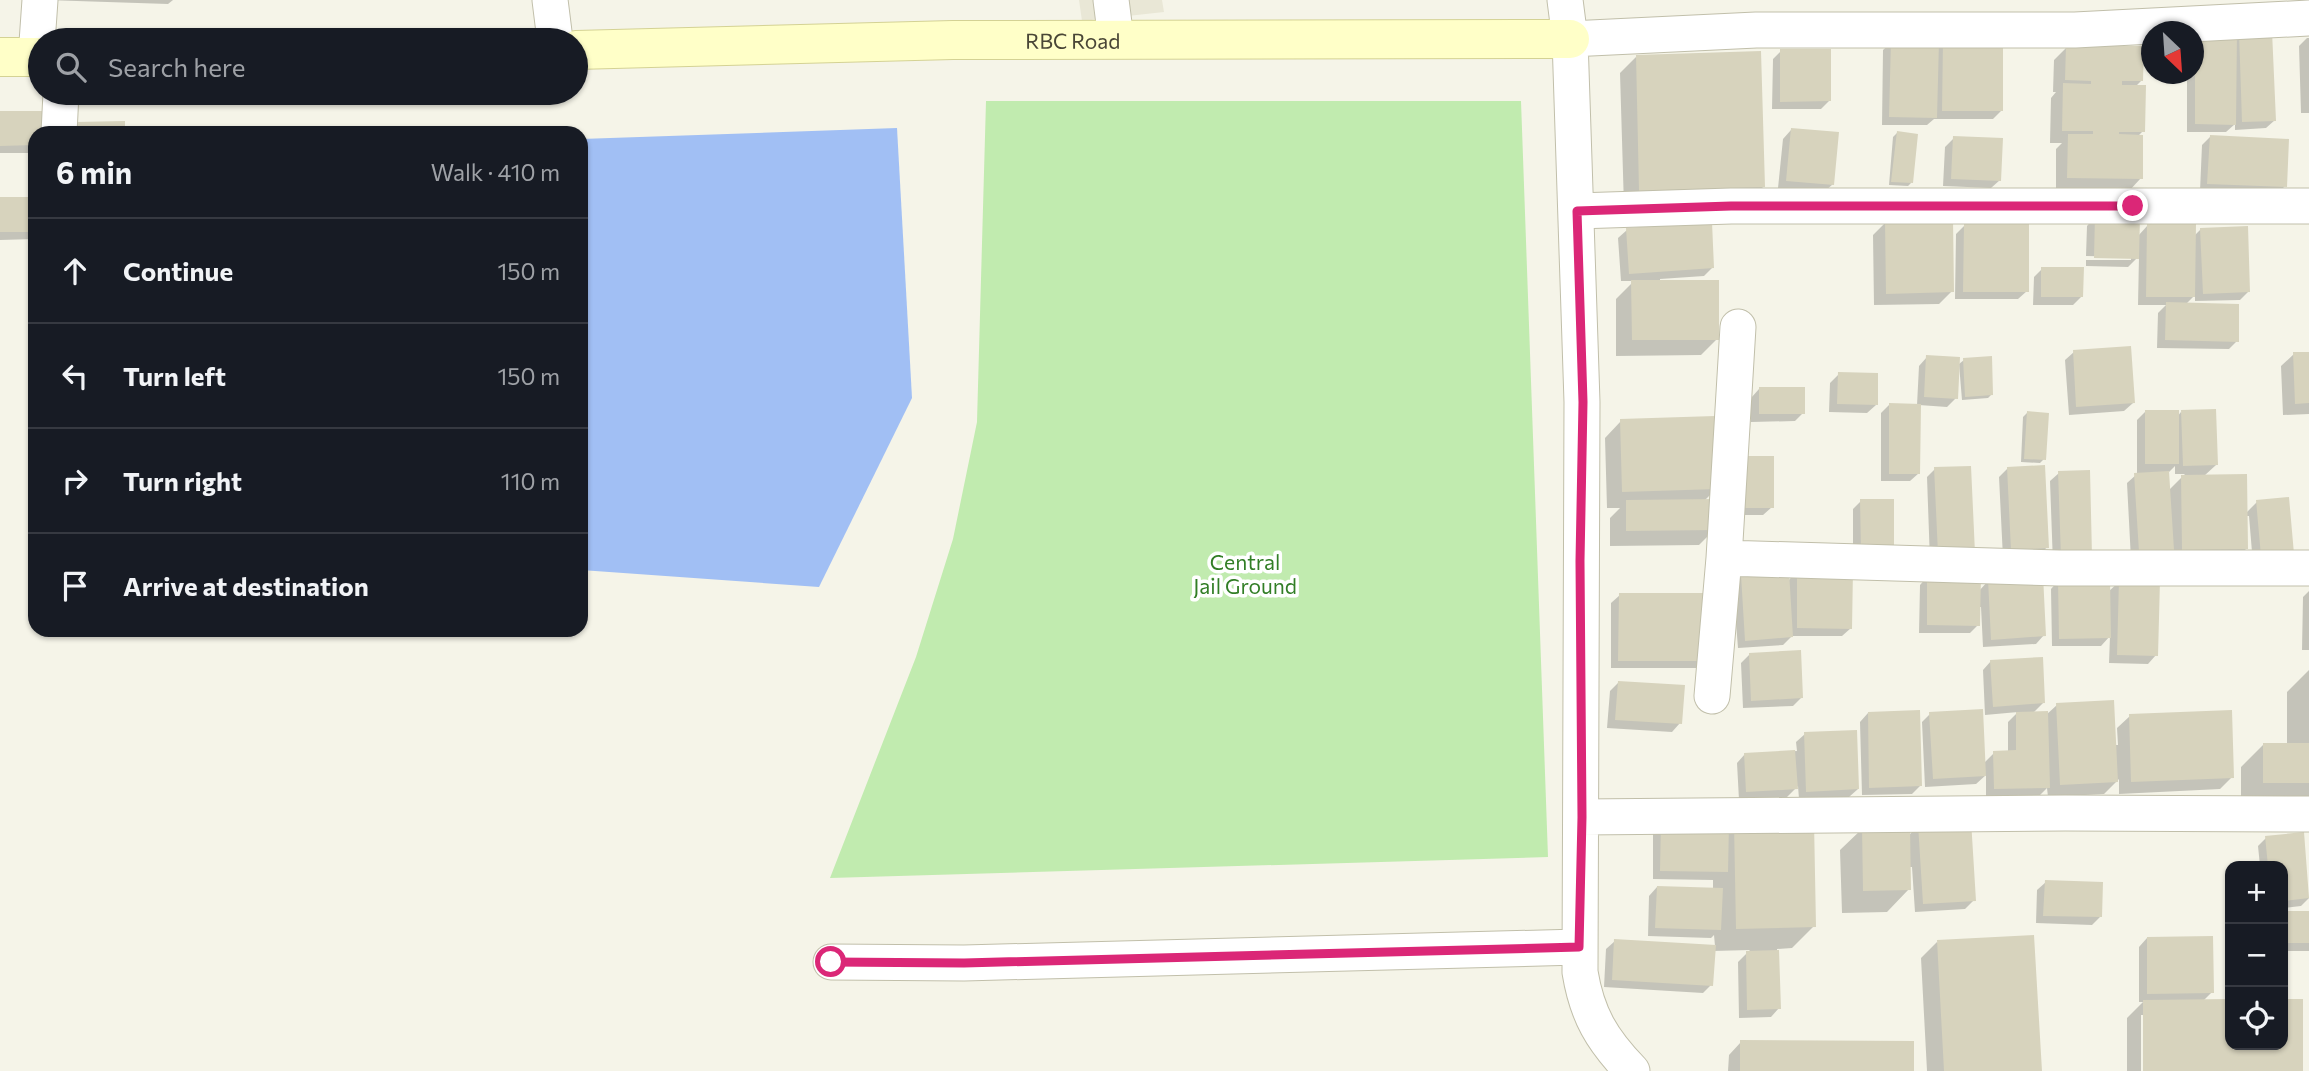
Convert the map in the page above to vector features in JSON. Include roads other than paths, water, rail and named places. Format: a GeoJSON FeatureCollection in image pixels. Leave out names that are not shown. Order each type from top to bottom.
{"type":"FeatureCollection","features":[{"type":"Feature","properties":{"kind":"street"},"geometry":{"type":"LineString","coordinates":[[33,28],[40,0]]}},
{"type":"Feature","properties":{"kind":"street"},"geometry":{"type":"LineString","coordinates":[[550,0],[554,28]]}},
{"type":"Feature","properties":{"kind":"street"},"geometry":{"type":"LineString","coordinates":[[1111,0],[1116,39]]}},
{"type":"Feature","properties":{"kind":"street"},"geometry":{"type":"LineString","coordinates":[[1565,0],[1570,39],[1583,402],[1579,947],[1584,996],[1591,1016],[1604,1040],[1632,1071]]}},
{"type":"Feature","properties":{"kind":"street"},"geometry":{"type":"LineString","coordinates":[[1570,39],[1756,30],[1959,15],[2075,30],[2309,18]]}},
{"type":"Feature","properties":{"kind":"street","name":"RBC Road"},"geometry":{"type":"LineString","coordinates":[[588,50],[953,40],[1570,39]]}},
{"type":"Feature","properties":{"kind":"street"},"geometry":{"type":"LineString","coordinates":[[59,126],[60,105]]}},
{"type":"Feature","properties":{"kind":"street"},"geometry":{"type":"LineString","coordinates":[[1577,211],[1731,206],[2309,206]]}},
{"type":"Feature","properties":{"kind":"street"},"geometry":{"type":"LineString","coordinates":[[1712,696],[1724,558],[1738,327]]}},
{"type":"Feature","properties":{"kind":"street"},"geometry":{"type":"LineString","coordinates":[[1724,558],[2059,568],[2309,568]]}},
{"type":"Feature","properties":{"kind":"street"},"geometry":{"type":"LineString","coordinates":[[1582,817],[2309,814]]}},
{"type":"Feature","properties":{"kind":"street"},"geometry":{"type":"LineString","coordinates":[[831,962],[964,963],[1579,947]]}},
{"type":"Feature","properties":{"kind":"water"},"geometry":{"type":"Polygon","coordinates":[[[897,128],[912,398],[819,587],[588,570],[588,139],[897,128]]]}},
{"type":"Feature","properties":{"kind":"park label","name":"Central Jail Ground"},"geometry":{"type":"Point","coordinates":[1245,573]}}]}
